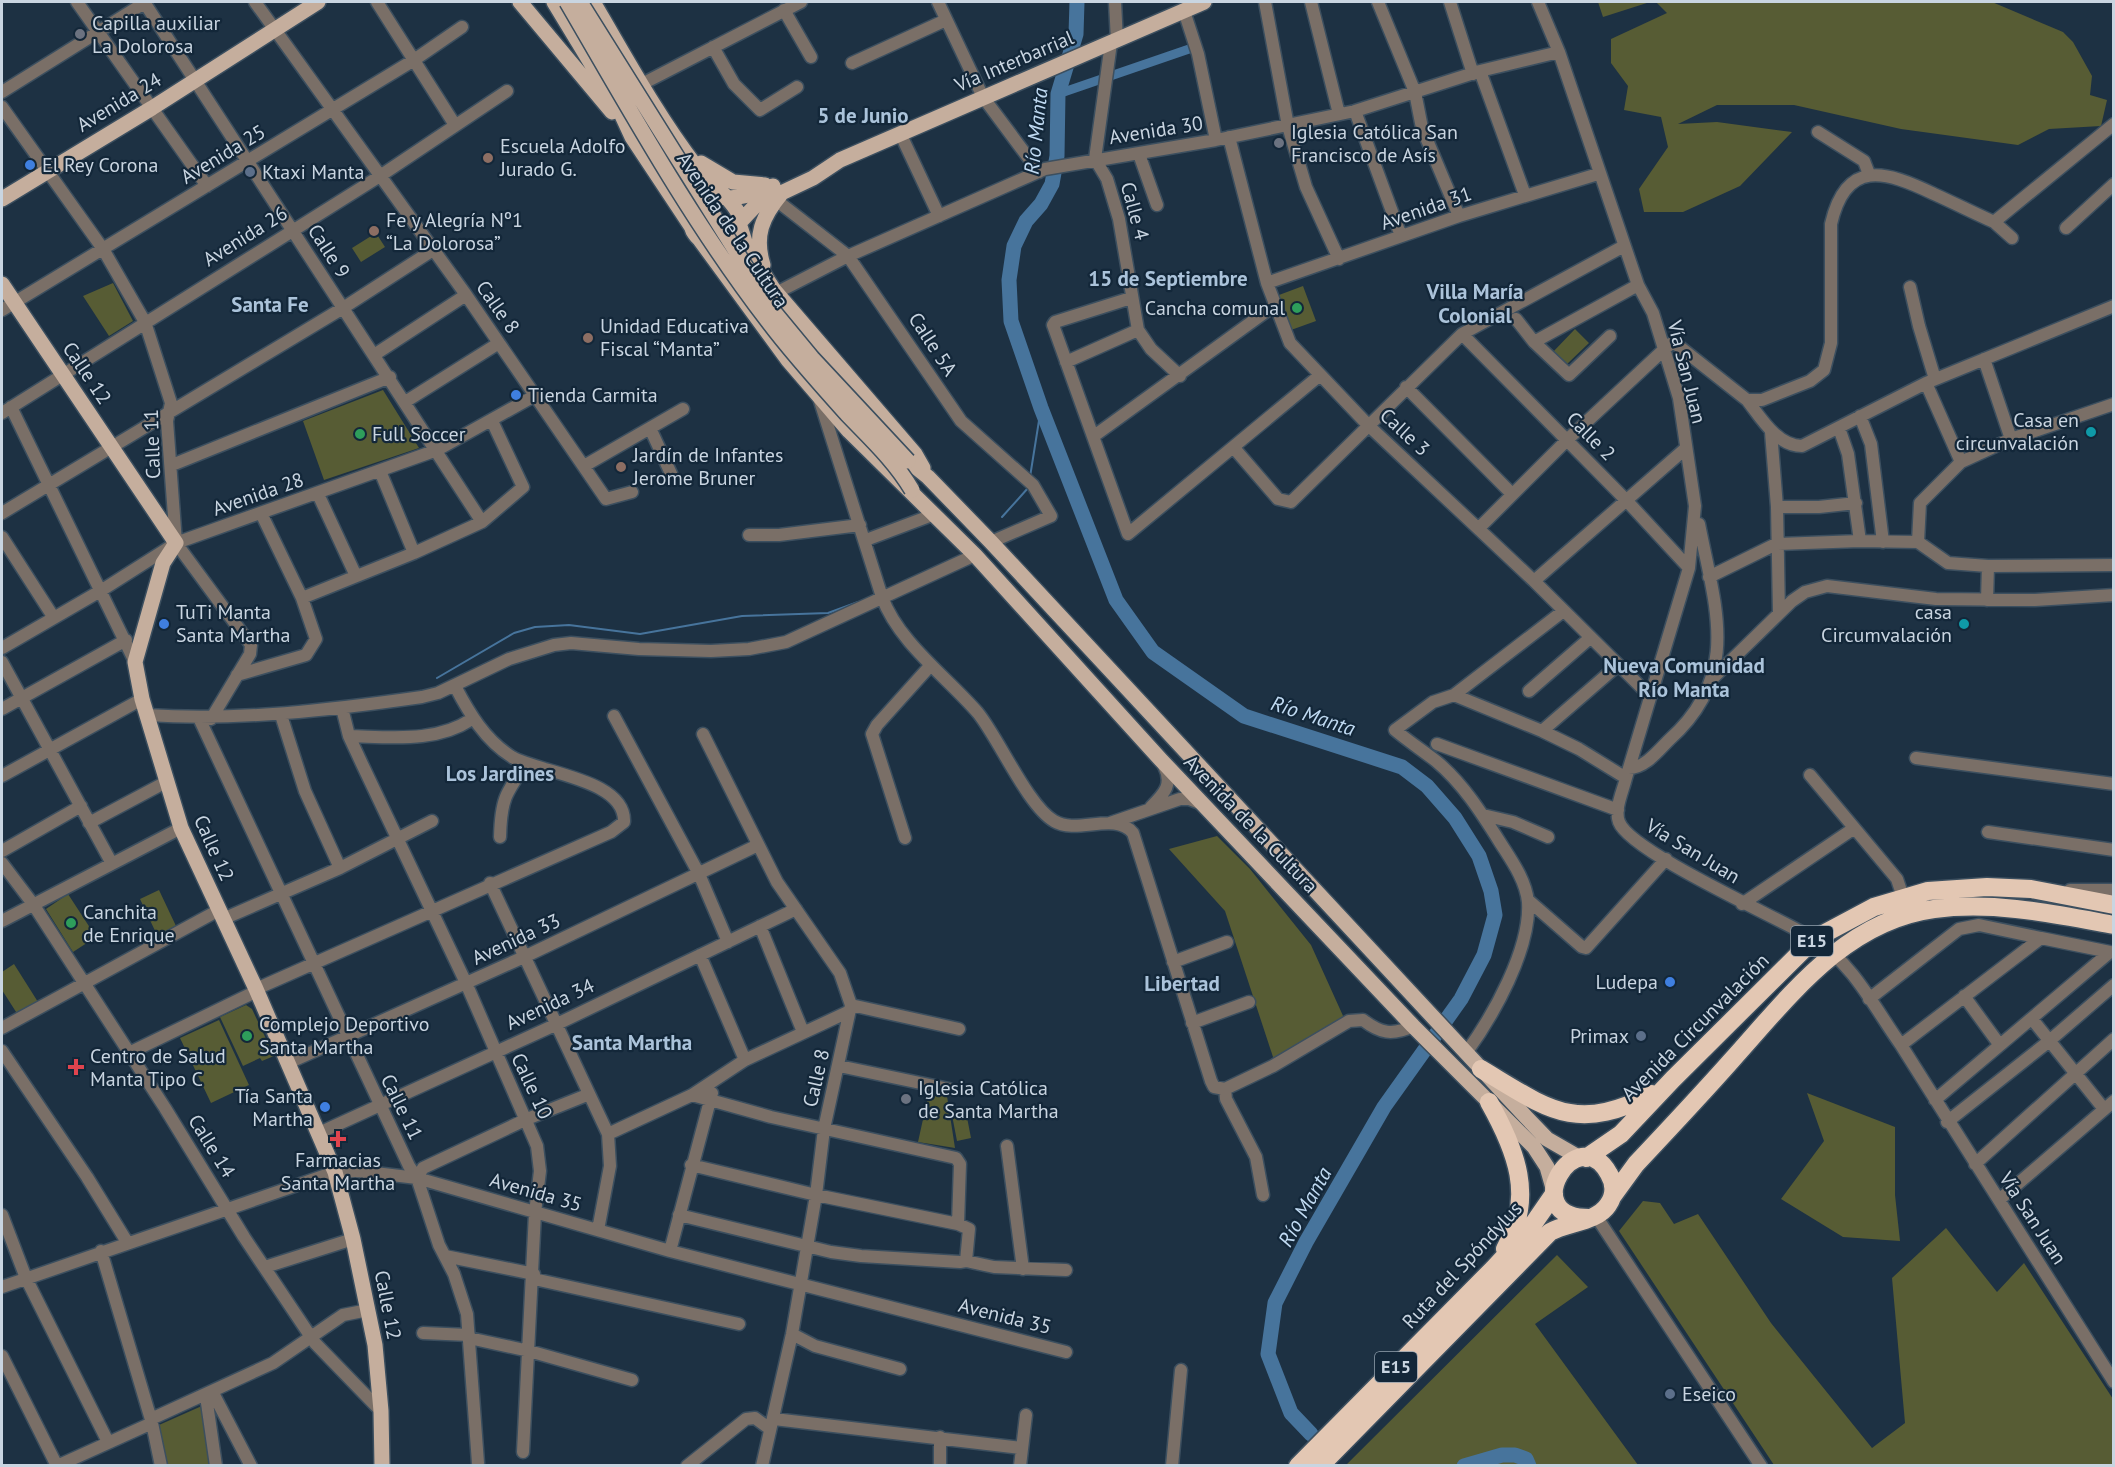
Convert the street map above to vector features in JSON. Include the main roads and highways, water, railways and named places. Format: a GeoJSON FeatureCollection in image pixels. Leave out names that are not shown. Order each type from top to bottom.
{"type":"FeatureCollection","features":[{"type":"Feature","properties":{"kind":"highway","name":"Avenida Circunvalación"},"geometry":{"type":"LineString","coordinates":[[1583,1158],[1621,1134],[1814,939],[1841,922],[1903,897],[1949,888],[2031,889],[2114,905]]}},
{"type":"Feature","properties":{"kind":"highway","name":"E15"},"geometry":{"type":"LineString","coordinates":[[1592,1217],[1606,1208],[1636,1164],[1800,985],[1833,954],[1874,928],[1932,909],[1984,905],[2041,911],[2114,926]]}},
{"type":"Feature","properties":{"kind":"highway"},"geometry":{"type":"LineString","coordinates":[[1481,1069],[1533,1101],[1554,1110],[1578,1114],[1615,1111],[1664,1088]]}},
{"type":"Feature","properties":{"kind":"highway"},"geometry":{"type":"LineString","coordinates":[[1490,1102],[1515,1154],[1520,1176],[1515,1223],[1508,1242],[1493,1269]]}},
{"type":"Feature","properties":{"kind":"highway","name":"E15"},"geometry":{"type":"LineString","coordinates":[[1554,1191],[1558,1172],[1572,1161],[1583,1158]]}},
{"type":"Feature","properties":{"kind":"highway"},"geometry":{"type":"LineString","coordinates":[[1583,1158],[1594,1160],[1608,1171],[1612,1179],[1612,1197]]}},
{"type":"Feature","properties":{"kind":"highway"},"geometry":{"type":"LineString","coordinates":[[1554,1191],[1563,1210],[1579,1218],[1592,1217]]}},
{"type":"Feature","properties":{"kind":"highway","name":"Ruta del Spóndylus"},"geometry":{"type":"LineString","coordinates":[[1298,1466],[1493,1269],[1529,1230],[1554,1191]]}},
{"type":"Feature","properties":{"kind":"highway","name":"Ruta del Spóndylus"},"geometry":{"type":"LineString","coordinates":[[1320,1466],[1550,1232],[1562,1225],[1592,1217]]}},
{"type":"Feature","properties":{"kind":"main road","name":"Avenida 24"},"geometry":{"type":"LineString","coordinates":[[2,200],[318,2]]}},
{"type":"Feature","properties":{"kind":"main road"},"geometry":{"type":"LineString","coordinates":[[520,2],[632,137]]}},
{"type":"Feature","properties":{"kind":"main road","name":"Avenida de la Cultura"},"geometry":{"type":"LineString","coordinates":[[554,2],[620,111],[632,137],[693,230],[752,312],[819,397],[890,473],[912,490],[975,555],[1161,760],[1415,1028],[1490,1102],[1542,1158],[1554,1191]]}},
{"type":"Feature","properties":{"kind":"main road","name":"Avenida de la Cultura"},"geometry":{"type":"LineString","coordinates":[[567,2],[697,221],[729,268],[768,322],[820,384],[901,471],[912,490]]}},
{"type":"Feature","properties":{"kind":"main road","name":"Avenida de la Cultura"},"geometry":{"type":"LineString","coordinates":[[580,2],[774,312],[812,358],[908,461],[928,477],[991,542],[1425,1011],[1547,1139],[1583,1158]]}},
{"type":"Feature","properties":{"kind":"main road","name":"Avenida de la Cultura"},"geometry":{"type":"LineString","coordinates":[[593,2],[684,150],[727,199]]}},
{"type":"Feature","properties":{"kind":"main road","name":"Vía Interbarrial"},"geometry":{"type":"LineString","coordinates":[[739,224],[756,205],[777,193],[813,178],[840,160],[1204,2]]}},
{"type":"Feature","properties":{"kind":"main road"},"geometry":{"type":"LineString","coordinates":[[684,150],[719,176],[733,182],[777,193],[762,223],[758,243],[764,268],[775,291]]}},
{"type":"Feature","properties":{"kind":"main road","name":"Vía Interbarrial"},"geometry":{"type":"LineString","coordinates":[[727,199],[752,194],[777,193]]}},
{"type":"Feature","properties":{"kind":"main road"},"geometry":{"type":"LineString","coordinates":[[711,196],[727,199],[736,209],[739,224],[733,237],[720,244],[706,243],[693,230],[693,210],[703,199],[711,196]]}},
{"type":"Feature","properties":{"kind":"main road","name":"Avenida de la Cultura"},"geometry":{"type":"LineString","coordinates":[[739,224],[747,248],[775,291],[915,454],[928,477]]}},
{"type":"Feature","properties":{"kind":"main road","name":"Calle 12"},"geometry":{"type":"LineString","coordinates":[[2,284],[8,306],[62,373],[176,543],[163,563],[135,662],[142,699],[181,828],[256,990],[335,1172],[353,1239],[375,1345],[381,1411],[382,1466]]}},
{"type":"Feature","properties":{"kind":"waterway","name":"Río Manta"},"geometry":{"type":"LineString","coordinates":[[1077,2],[1076,34],[1058,94],[1057,156],[1052,184],[1041,204],[1026,221],[1014,246],[1009,280],[1011,321],[1041,408],[1116,600],[1153,652],[1244,716],[1402,767],[1427,786],[1455,818],[1479,856],[1491,891],[1495,915],[1484,955],[1461,999],[1384,1107],[1306,1242],[1275,1303],[1268,1354],[1291,1413],[1311,1434]]}},
{"type":"Feature","properties":{"kind":"waterway"},"geometry":{"type":"LineString","coordinates":[[1058,94],[1192,48]]}},
{"type":"Feature","properties":{"kind":"waterway"},"geometry":{"type":"LineString","coordinates":[[1030,477],[1041,408]]}},
{"type":"Feature","properties":{"kind":"waterway"},"geometry":{"type":"LineString","coordinates":[[1002,517],[1028,488]]}},
{"type":"Feature","properties":{"kind":"waterway"},"geometry":{"type":"LineString","coordinates":[[437,678],[514,633],[535,627],[569,625],[640,634],[742,616],[828,613],[858,602]]}},
{"type":"Feature","properties":{"kind":"waterway","name":"Río Manta"},"geometry":{"type":"LineString","coordinates":[[1464,1466],[1502,1455],[1515,1455],[1526,1459],[1529,1466]]}},
{"type":"Feature","properties":{"kind":"place","name":"Capilla auxiliar La Dolorosa"},"geometry":{"type":"Point","coordinates":[80,34]}},
{"type":"Feature","properties":{"kind":"place","name":"Iglesia Católica San Francisco de Asís"},"geometry":{"type":"Point","coordinates":[1279,143]}},
{"type":"Feature","properties":{"kind":"place","name":"Escuela Adolfo Jurado G."},"geometry":{"type":"Point","coordinates":[488,158]}},
{"type":"Feature","properties":{"kind":"place","name":"El Rey Corona"},"geometry":{"type":"Point","coordinates":[30,165]}},
{"type":"Feature","properties":{"kind":"place","name":"Ktaxi Manta"},"geometry":{"type":"Point","coordinates":[250,172]}},
{"type":"Feature","properties":{"kind":"place","name":"Fe y Alegría Nº1 “La Dolorosa”"},"geometry":{"type":"Point","coordinates":[374,231]}},
{"type":"Feature","properties":{"kind":"place","name":"Cancha comunal"},"geometry":{"type":"Point","coordinates":[1297,308]}},
{"type":"Feature","properties":{"kind":"place","name":"Unidad Educativa Fiscal “Manta”"},"geometry":{"type":"Point","coordinates":[588,338]}},
{"type":"Feature","properties":{"kind":"place","name":"Tienda Carmita"},"geometry":{"type":"Point","coordinates":[516,395]}},
{"type":"Feature","properties":{"kind":"place","name":"Casa en circunvalación"},"geometry":{"type":"Point","coordinates":[2091,432]}},
{"type":"Feature","properties":{"kind":"place","name":"Full Soccer"},"geometry":{"type":"Point","coordinates":[360,434]}},
{"type":"Feature","properties":{"kind":"place","name":"Jardín de Infantes Jerome Bruner"},"geometry":{"type":"Point","coordinates":[621,467]}},
{"type":"Feature","properties":{"kind":"place","name":"TuTi Manta Santa Martha"},"geometry":{"type":"Point","coordinates":[164,624]}},
{"type":"Feature","properties":{"kind":"place","name":"casa Circumvalación"},"geometry":{"type":"Point","coordinates":[1964,624]}},
{"type":"Feature","properties":{"kind":"place","name":"Canchita de Enrique"},"geometry":{"type":"Point","coordinates":[71,923]}},
{"type":"Feature","properties":{"kind":"place","name":"Ludepa"},"geometry":{"type":"Point","coordinates":[1670,982]}},
{"type":"Feature","properties":{"kind":"place","name":"Complejo Deportivo Santa Martha"},"geometry":{"type":"Point","coordinates":[247,1036]}},
{"type":"Feature","properties":{"kind":"place","name":"Primax"},"geometry":{"type":"Point","coordinates":[1641,1036]}},
{"type":"Feature","properties":{"kind":"place","name":"Centro de Salud Manta Tipo C"},"geometry":{"type":"Point","coordinates":[76,1067]}},
{"type":"Feature","properties":{"kind":"place","name":"Iglesia Católica de Santa Martha"},"geometry":{"type":"Point","coordinates":[906,1099]}},
{"type":"Feature","properties":{"kind":"place","name":"Tía Santa Martha"},"geometry":{"type":"Point","coordinates":[325,1107]}},
{"type":"Feature","properties":{"kind":"place","name":"Farmacias Santa Martha"},"geometry":{"type":"Point","coordinates":[338,1139]}},
{"type":"Feature","properties":{"kind":"place","name":"Eseico"},"geometry":{"type":"Point","coordinates":[1670,1394]}},
{"type":"Feature","properties":{"kind":"district","name":"5 de Junio"},"geometry":{"type":"Point","coordinates":[863,116]}},
{"type":"Feature","properties":{"kind":"district","name":"15 de Septiembre"},"geometry":{"type":"Point","coordinates":[1168,279]}},
{"type":"Feature","properties":{"kind":"district","name":"Villa María Colonial"},"geometry":{"type":"Point","coordinates":[1475,304]}},
{"type":"Feature","properties":{"kind":"district","name":"Santa Fe"},"geometry":{"type":"Point","coordinates":[270,305]}},
{"type":"Feature","properties":{"kind":"district","name":"Nueva Comunidad Río Manta"},"geometry":{"type":"Point","coordinates":[1684,678]}},
{"type":"Feature","properties":{"kind":"district","name":"Los Jardines"},"geometry":{"type":"Point","coordinates":[500,774]}},
{"type":"Feature","properties":{"kind":"district","name":"Libertad"},"geometry":{"type":"Point","coordinates":[1182,984]}},
{"type":"Feature","properties":{"kind":"district","name":"Santa Martha"},"geometry":{"type":"Point","coordinates":[632,1043]}}]}
